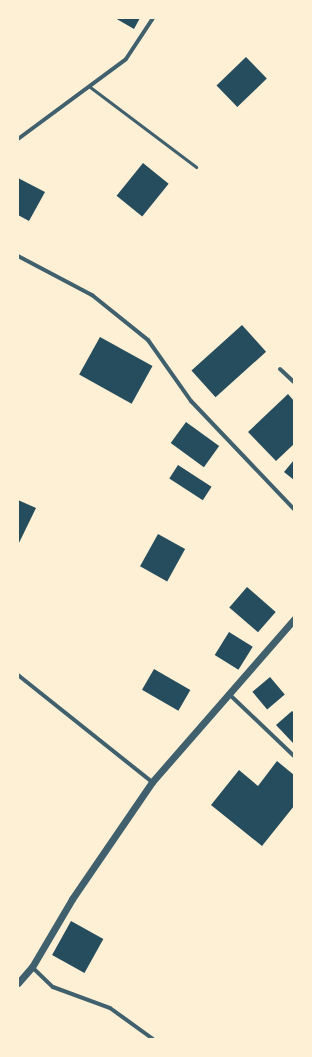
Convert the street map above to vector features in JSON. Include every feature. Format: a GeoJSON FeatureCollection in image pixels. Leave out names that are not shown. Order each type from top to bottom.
{"type":"FeatureCollection","features":[{"type":"Feature","properties":{"kind":"street"},"geometry":{"type":"LineString","coordinates":[[18,139],[126,59],[152,18]]}},
{"type":"Feature","properties":{"kind":"street"},"geometry":{"type":"LineString","coordinates":[[18,256],[92,295],[148,340],[191,401],[294,509]]}},
{"type":"Feature","properties":{"kind":"street"},"geometry":{"type":"LineString","coordinates":[[280,369],[294,382]]}},
{"type":"Feature","properties":{"kind":"street"},"geometry":{"type":"LineString","coordinates":[[18,983],[32,967],[72,899],[152,782],[230,695],[294,620]]}},
{"type":"Feature","properties":{"kind":"street"},"geometry":{"type":"LineString","coordinates":[[18,675],[152,782]]}},
{"type":"Feature","properties":{"kind":"street"},"geometry":{"type":"LineString","coordinates":[[230,695],[294,756]]}},
{"type":"Feature","properties":{"kind":"street"},"geometry":{"type":"LineString","coordinates":[[32,967],[53,987],[110,1008],[153,1039]]}},
{"type":"Feature","properties":{"kind":"lane"},"geometry":{"type":"LineString","coordinates":[[90,87],[196,167]]}},
{"type":"Feature","properties":{"kind":"building"},"geometry":{"type":"Polygon","coordinates":[[[115,18],[140,18],[134,29],[115,18]]]}},
{"type":"Feature","properties":{"kind":"building"},"geometry":{"type":"Polygon","coordinates":[[[246,57],[267,79],[237,107],[217,85],[246,57]]]}},
{"type":"Feature","properties":{"kind":"building"},"geometry":{"type":"Polygon","coordinates":[[[143,163],[169,184],[142,216],[117,196],[143,163]]]}},
{"type":"Feature","properties":{"kind":"building"},"geometry":{"type":"Polygon","coordinates":[[[18,178],[45,192],[29,221],[18,215],[18,178]]]}},
{"type":"Feature","properties":{"kind":"building"},"geometry":{"type":"Polygon","coordinates":[[[242,325],[266,352],[216,397],[191,371],[242,325]]]}},
{"type":"Feature","properties":{"kind":"building"},"geometry":{"type":"Polygon","coordinates":[[[100,337],[152,366],[132,404],[79,375],[100,337]]]}},
{"type":"Feature","properties":{"kind":"building"},"geometry":{"type":"Polygon","coordinates":[[[288,394],[294,401],[294,444],[276,461],[248,432],[288,394]]]}},
{"type":"Feature","properties":{"kind":"building"},"geometry":{"type":"Polygon","coordinates":[[[186,422],[219,446],[204,467],[171,443],[186,422]]]}},
{"type":"Feature","properties":{"kind":"building"},"geometry":{"type":"Polygon","coordinates":[[[294,460],[294,480],[284,472],[294,460]]]}},
{"type":"Feature","properties":{"kind":"building"},"geometry":{"type":"Polygon","coordinates":[[[178,465],[212,487],[203,500],[169,478],[178,465]]]}},
{"type":"Feature","properties":{"kind":"building"},"geometry":{"type":"Polygon","coordinates":[[[18,500],[36,508],[18,545],[18,500]]]}},
{"type":"Feature","properties":{"kind":"building"},"geometry":{"type":"Polygon","coordinates":[[[158,534],[185,549],[167,581],[140,566],[158,534]]]}},
{"type":"Feature","properties":{"kind":"building"},"geometry":{"type":"Polygon","coordinates":[[[247,587],[276,612],[258,632],[229,607],[247,587]]]}},
{"type":"Feature","properties":{"kind":"building"},"geometry":{"type":"Polygon","coordinates":[[[229,632],[253,647],[238,670],[215,655],[229,632]]]}},
{"type":"Feature","properties":{"kind":"building"},"geometry":{"type":"Polygon","coordinates":[[[154,669],[190,690],[178,711],[142,690],[154,669]]]}},
{"type":"Feature","properties":{"kind":"building"},"geometry":{"type":"Polygon","coordinates":[[[270,677],[285,695],[267,709],[252,692],[270,677]]]}},
{"type":"Feature","properties":{"kind":"building"},"geometry":{"type":"Polygon","coordinates":[[[292,711],[294,713],[293,743],[276,725],[292,711]]]}},
{"type":"Feature","properties":{"kind":"building"},"geometry":{"type":"Polygon","coordinates":[[[277,761],[294,775],[294,806],[262,846],[211,805],[239,770],[258,786],[277,761]]]}},
{"type":"Feature","properties":{"kind":"building"},"geometry":{"type":"Polygon","coordinates":[[[71,921],[103,939],[84,973],[52,955],[71,921]]]}}]}
